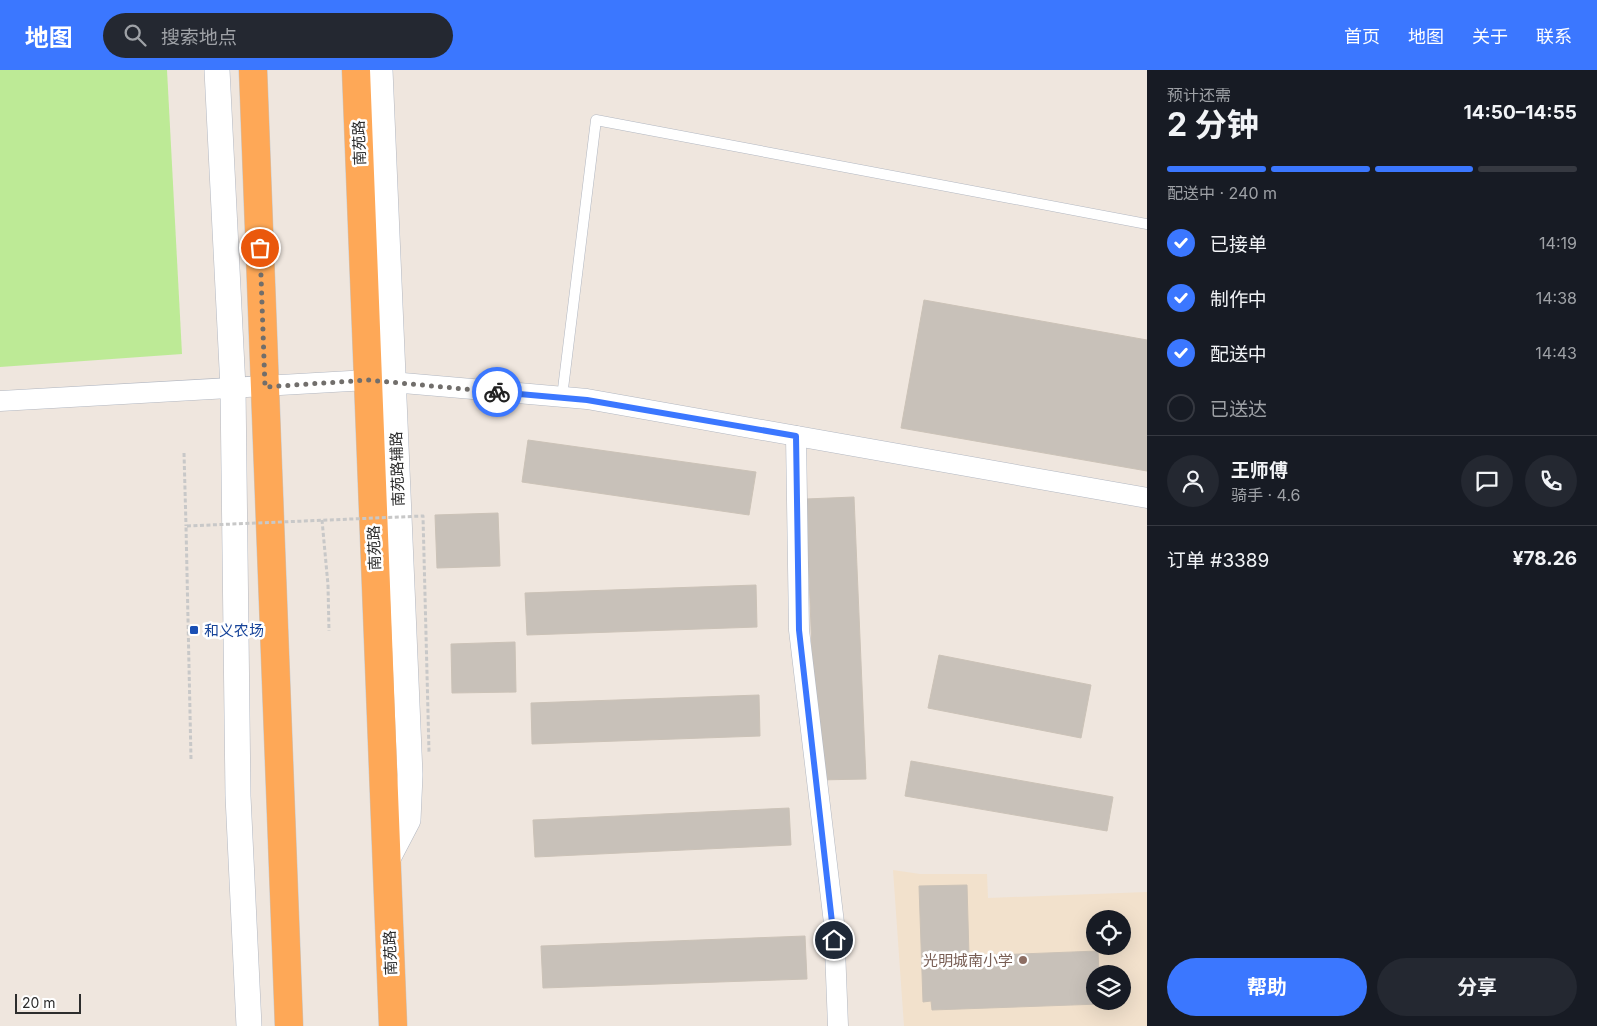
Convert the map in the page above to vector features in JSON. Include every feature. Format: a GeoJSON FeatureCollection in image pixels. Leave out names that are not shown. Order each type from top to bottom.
{"type":"FeatureCollection","features":[{"type":"Feature","properties":{"kind":"highway"},"geometry":{"type":"LineString","coordinates":[[253,70],[289,1026]]}},
{"type":"Feature","properties":{"kind":"highway","name":"南苑路"},"geometry":{"type":"LineString","coordinates":[[356,70],[380,381],[386,862],[393,1026]]}},
{"type":"Feature","properties":{"kind":"street"},"geometry":{"type":"LineString","coordinates":[[217,70],[233,388],[238,796],[249,1026]]}},
{"type":"Feature","properties":{"kind":"street"},"geometry":{"type":"LineString","coordinates":[[380,70],[380,381]]}},
{"type":"Feature","properties":{"kind":"street"},"geometry":{"type":"LineString","coordinates":[[0,401],[380,381],[587,400],[1147,498]]}},
{"type":"Feature","properties":{"kind":"street"},"geometry":{"type":"LineString","coordinates":[[796,436],[799,630],[834,923],[838,1026]]}},
{"type":"Feature","properties":{"kind":"lane"},"geometry":{"type":"LineString","coordinates":[[562,397],[596,120],[1147,224]]}},
{"type":"Feature","properties":{"kind":"path"},"geometry":{"type":"LineString","coordinates":[[184,453],[191,760]]}},
{"type":"Feature","properties":{"kind":"path"},"geometry":{"type":"LineString","coordinates":[[186,526],[424,516],[429,752]]}},
{"type":"Feature","properties":{"kind":"path"},"geometry":{"type":"LineString","coordinates":[[322,520],[328,585],[329,631]]}},
{"type":"Feature","properties":{"kind":"shaded area","name":"光明城南小学"},"geometry":{"type":"Polygon","coordinates":[[[893,870],[920,874],[987,874],[988,898],[1147,892],[1147,1026],[904,1026],[893,870]]]}},
{"type":"Feature","properties":{"kind":"green space"},"geometry":{"type":"Polygon","coordinates":[[[0,70],[167,70],[182,354],[0,367],[0,70]]]}},
{"type":"Feature","properties":{"kind":"building"},"geometry":{"type":"Polygon","coordinates":[[[924,300],[1147,340],[1147,471],[901,428],[924,300]]]}},
{"type":"Feature","properties":{"kind":"building"},"geometry":{"type":"Polygon","coordinates":[[[528,440],[756,472],[749,515],[522,482],[528,440]]]}},
{"type":"Feature","properties":{"kind":"building"},"geometry":{"type":"Polygon","coordinates":[[[854,497],[866,779],[817,780],[806,499],[854,497]]]}},
{"type":"Feature","properties":{"kind":"building"},"geometry":{"type":"Polygon","coordinates":[[[498,513],[500,566],[437,568],[435,515],[498,513]]]}},
{"type":"Feature","properties":{"kind":"building"},"geometry":{"type":"Polygon","coordinates":[[[756,585],[757,627],[527,635],[525,593],[756,585]]]}},
{"type":"Feature","properties":{"kind":"building"},"geometry":{"type":"Polygon","coordinates":[[[515,642],[516,692],[452,693],[451,644],[515,642]]]}},
{"type":"Feature","properties":{"kind":"building"},"geometry":{"type":"Polygon","coordinates":[[[939,655],[1091,685],[1081,738],[928,708],[939,655]]]}},
{"type":"Feature","properties":{"kind":"building"},"geometry":{"type":"Polygon","coordinates":[[[759,695],[760,736],[532,744],[531,703],[759,695]]]}},
{"type":"Feature","properties":{"kind":"building"},"geometry":{"type":"Polygon","coordinates":[[[911,761],[1113,797],[1107,831],[905,796],[911,761]]]}},
{"type":"Feature","properties":{"kind":"building"},"geometry":{"type":"Polygon","coordinates":[[[789,808],[791,845],[535,857],[533,820],[789,808]]]}},
{"type":"Feature","properties":{"kind":"building"},"geometry":{"type":"Polygon","coordinates":[[[967,885],[969,956],[1086,951],[1086,955],[1098,955],[1099,965],[1086,965],[1086,1004],[932,1010],[931,1001],[923,1002],[919,886],[967,885]]]}},
{"type":"Feature","properties":{"kind":"building"},"geometry":{"type":"Polygon","coordinates":[[[805,936],[807,979],[543,988],[541,946],[805,936]]]}},
{"type":"Feature","properties":{"kind":"way so far"},"geometry":{"type":"LineString","coordinates":[[260,248],[265,387],[368,380],[497,392]]}},
{"type":"Feature","properties":{"kind":"place","name":"和义农场"},"geometry":{"type":"Point","coordinates":[194,630]}},
{"type":"Feature","properties":{"kind":"place","name":"光明城南小学"},"geometry":{"type":"Point","coordinates":[1023,960]}},
{"type":"Feature","properties":{"kind":"route"},"geometry":{"type":"LineString","coordinates":[[497,392],[587,400],[796,436],[799,630],[834,923],[834,940]]}}]}
